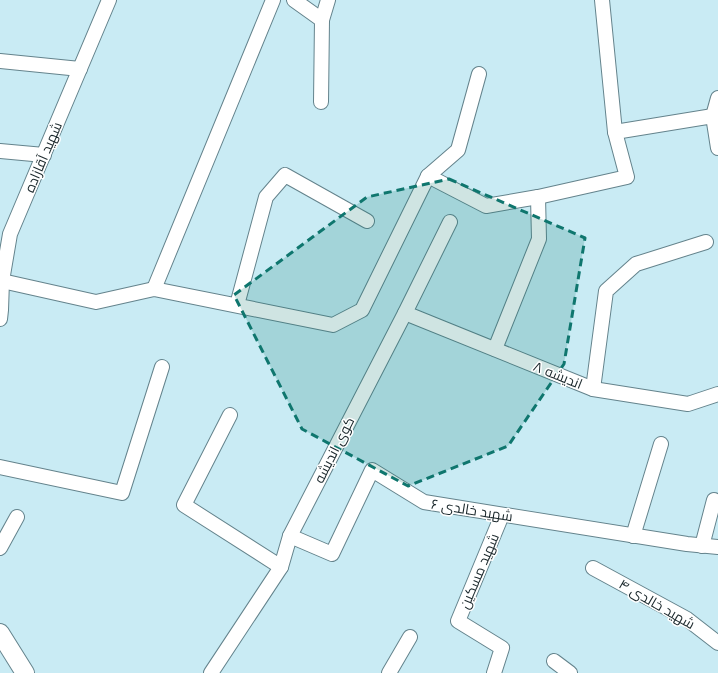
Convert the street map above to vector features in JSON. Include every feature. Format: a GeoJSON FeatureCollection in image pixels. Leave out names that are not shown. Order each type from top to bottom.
{"type":"FeatureCollection","features":[{"type":"Feature","properties":{"kind":"street","name":"شهید آقازاده"},"geometry":{"type":"LineString","coordinates":[[0,319],[5,233],[44,155],[109,0]]}},
{"type":"Feature","properties":{"kind":"street"},"geometry":{"type":"LineString","coordinates":[[154,289],[273,0]]}},
{"type":"Feature","properties":{"kind":"street"},"geometry":{"type":"LineString","coordinates":[[294,0],[322,20]]}},
{"type":"Feature","properties":{"kind":"street"},"geometry":{"type":"LineString","coordinates":[[321,102],[322,20],[328,0]]}},
{"type":"Feature","properties":{"kind":"street"},"geometry":{"type":"LineString","coordinates":[[428,176],[486,206],[538,197],[627,177],[615,132],[602,0]]}},
{"type":"Feature","properties":{"kind":"street"},"geometry":{"type":"LineString","coordinates":[[0,61],[80,69]]}},
{"type":"Feature","properties":{"kind":"street"},"geometry":{"type":"LineString","coordinates":[[2,281],[96,302],[154,289],[333,325],[362,310],[428,176],[458,150],[479,74]]}},
{"type":"Feature","properties":{"kind":"street"},"geometry":{"type":"LineString","coordinates":[[718,98],[713,116],[718,148]]}},
{"type":"Feature","properties":{"kind":"street"},"geometry":{"type":"LineString","coordinates":[[615,132],[713,116]]}},
{"type":"Feature","properties":{"kind":"street"},"geometry":{"type":"LineString","coordinates":[[0,151],[44,155]]}},
{"type":"Feature","properties":{"kind":"street"},"geometry":{"type":"LineString","coordinates":[[237,305],[266,197],[285,175],[368,221]]}},
{"type":"Feature","properties":{"kind":"street"},"geometry":{"type":"LineString","coordinates":[[495,349],[539,239],[538,197]]}},
{"type":"Feature","properties":{"kind":"street","name":"کوی اندیشه"},"geometry":{"type":"LineString","coordinates":[[211,673],[281,567],[290,536],[406,313],[450,222]]}},
{"type":"Feature","properties":{"kind":"street"},"geometry":{"type":"LineString","coordinates":[[593,389],[606,291],[636,264],[706,242]]}},
{"type":"Feature","properties":{"kind":"street","name":"اندیشه ۸"},"geometry":{"type":"LineString","coordinates":[[406,313],[593,389],[688,404],[718,394]]}},
{"type":"Feature","properties":{"kind":"street"},"geometry":{"type":"LineString","coordinates":[[0,467],[122,494],[162,367]]}},
{"type":"Feature","properties":{"kind":"street"},"geometry":{"type":"LineString","coordinates":[[230,415],[184,505],[281,567]]}},
{"type":"Feature","properties":{"kind":"street"},"geometry":{"type":"LineString","coordinates":[[633,536],[661,444]]}},
{"type":"Feature","properties":{"kind":"street","name":"شهید خالدی ۶"},"geometry":{"type":"LineString","coordinates":[[290,536],[332,554],[372,470],[424,502],[633,536],[718,547]]}},
{"type":"Feature","properties":{"kind":"street"},"geometry":{"type":"LineString","coordinates":[[702,546],[714,500]]}},
{"type":"Feature","properties":{"kind":"street","name":"شهید مسکین"},"geometry":{"type":"LineString","coordinates":[[494,673],[502,648],[458,621],[502,514]]}},
{"type":"Feature","properties":{"kind":"street"},"geometry":{"type":"LineString","coordinates":[[0,548],[17,517]]}},
{"type":"Feature","properties":{"kind":"street","name":"شهید خالدی ۴"},"geometry":{"type":"LineString","coordinates":[[593,568],[687,619],[718,643]]}},
{"type":"Feature","properties":{"kind":"street"},"geometry":{"type":"LineString","coordinates":[[0,633],[21,670]]}},
{"type":"Feature","properties":{"kind":"street"},"geometry":{"type":"LineString","coordinates":[[389,673],[410,637]]}},
{"type":"Feature","properties":{"kind":"street"},"geometry":{"type":"LineString","coordinates":[[554,661],[570,673]]}},
{"type":"Feature","properties":{"kind":"highlighted area"},"geometry":{"type":"Polygon","coordinates":[[[449,179],[585,238],[564,364],[508,446],[408,486],[302,429],[234,295],[367,197],[449,179]]]}}]}
